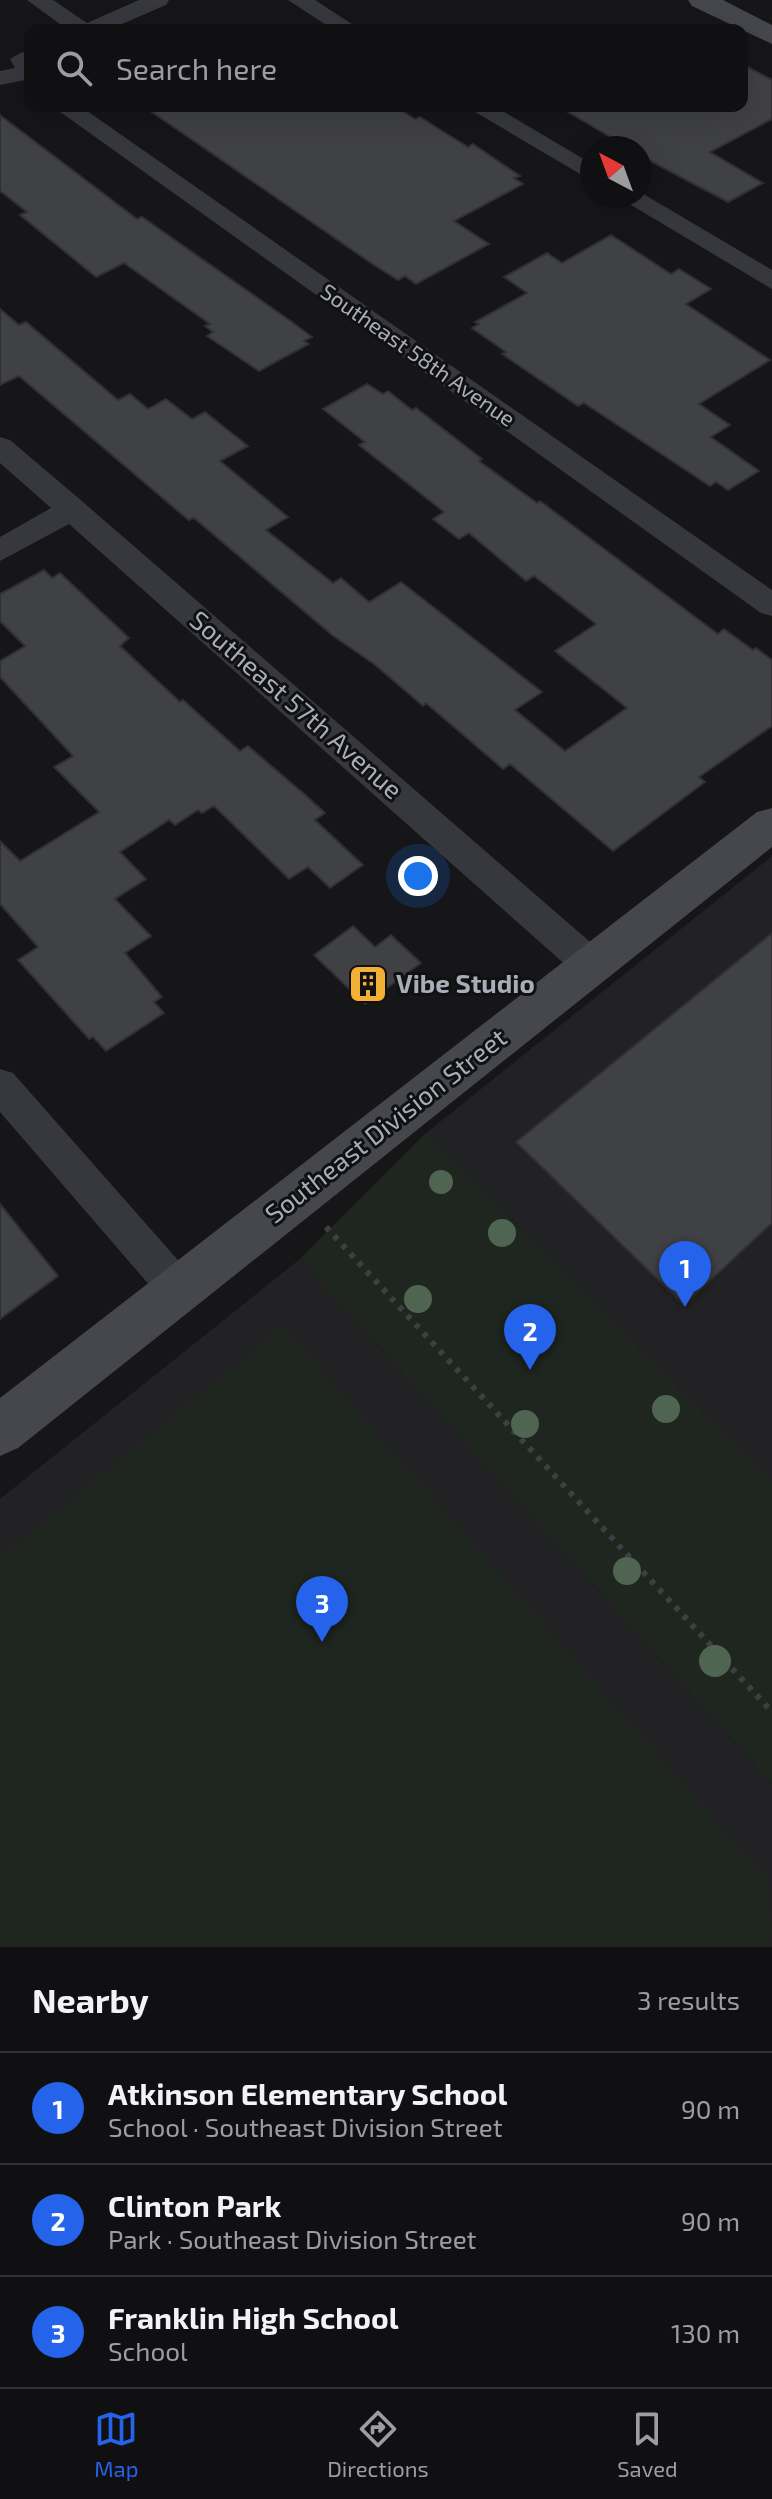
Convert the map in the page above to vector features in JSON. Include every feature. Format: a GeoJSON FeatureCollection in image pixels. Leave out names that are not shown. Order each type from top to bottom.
{"type":"FeatureCollection","features":[{"type":"Feature","properties":{"kind":"main road"},"geometry":{"type":"LineString","coordinates":[[702,0],[772,36]]}},
{"type":"Feature","properties":{"kind":"main road","name":"Southeast Division Street"},"geometry":{"type":"LineString","coordinates":[[0,1430],[772,824]]}},
{"type":"Feature","properties":{"kind":"street"},"geometry":{"type":"LineString","coordinates":[[38,0],[76,24]]}},
{"type":"Feature","properties":{"kind":"street"},"geometry":{"type":"LineString","coordinates":[[100,24],[158,0]]}},
{"type":"Feature","properties":{"kind":"street"},"geometry":{"type":"LineString","coordinates":[[299,0],[340,24]]}},
{"type":"Feature","properties":{"kind":"street","name":"Southeast 58th Avenue"},"geometry":{"type":"LineString","coordinates":[[73,112],[772,605]]}},
{"type":"Feature","properties":{"kind":"street"},"geometry":{"type":"LineString","coordinates":[[487,112],[580,167]]}},
{"type":"Feature","properties":{"kind":"street"},"geometry":{"type":"LineString","coordinates":[[649,208],[772,281]]}},
{"type":"Feature","properties":{"kind":"street","name":"Southeast 57th Avenue"},"geometry":{"type":"LineString","coordinates":[[0,447],[591,965]]}},
{"type":"Feature","properties":{"kind":"street"},"geometry":{"type":"LineString","coordinates":[[0,550],[73,509]]}},
{"type":"Feature","properties":{"kind":"street"},"geometry":{"type":"LineString","coordinates":[[0,1085],[178,1289]]}},
{"type":"Feature","properties":{"kind":"path"},"geometry":{"type":"LineString","coordinates":[[326,1227],[772,1712]]}},
{"type":"Feature","properties":{"kind":"shaded area"},"geometry":{"type":"Polygon","coordinates":[[[772,856],[772,1481],[426,1133],[772,856]]]}},
{"type":"Feature","properties":{"kind":"shaded area"},"geometry":{"type":"Polygon","coordinates":[[[426,1133],[772,1481],[772,1784],[300,1259],[426,1133]]]}},
{"type":"Feature","properties":{"kind":"shaded area"},"geometry":{"type":"Polygon","coordinates":[[[300,1259],[772,1784],[772,1947],[0,1947],[0,1499],[300,1259]]]}},
{"type":"Feature","properties":{"kind":"shaded area"},"geometry":{"type":"Polygon","coordinates":[[[283,1327],[768,1881],[772,1937],[763,1947],[0,1947],[0,1559],[283,1327]]]}},
{"type":"Feature","properties":{"kind":"building"},"geometry":{"type":"Polygon","coordinates":[[[748,67],[772,80],[772,119],[710,152],[763,183],[728,202],[652,162],[652,136],[609,136],[568,112],[748,112],[748,67]]]}},
{"type":"Feature","properties":{"kind":"building"},"geometry":{"type":"Polygon","coordinates":[[[152,112],[404,112],[415,119],[420,117],[468,147],[473,144],[520,176],[514,178],[523,184],[454,221],[489,244],[416,284],[405,276],[398,280],[152,112]]]}},
{"type":"Feature","properties":{"kind":"building"},"geometry":{"type":"Polygon","coordinates":[[[0,115],[137,219],[142,217],[292,322],[312,337],[304,341],[309,344],[259,371],[207,336],[213,332],[205,326],[210,324],[124,263],[96,277],[20,215],[27,212],[0,191],[0,115]]]}},
{"type":"Feature","properties":{"kind":"building"},"geometry":{"type":"Polygon","coordinates":[[[611,235],[671,274],[679,269],[711,289],[686,304],[770,360],[699,404],[730,425],[711,437],[759,471],[728,490],[716,482],[710,486],[584,403],[578,406],[502,354],[506,352],[472,328],[479,324],[475,322],[527,293],[504,277],[547,253],[562,263],[611,235]]]}},
{"type":"Feature","properties":{"kind":"building"},"geometry":{"type":"Polygon","coordinates":[[[0,309],[19,325],[26,322],[118,400],[130,394],[148,409],[166,399],[192,419],[205,412],[248,446],[220,461],[288,517],[266,530],[333,583],[341,578],[369,602],[401,582],[542,692],[515,710],[565,751],[627,708],[555,651],[596,624],[534,576],[526,581],[469,533],[459,539],[433,519],[444,512],[359,445],[365,442],[323,409],[367,384],[383,394],[388,391],[412,410],[416,408],[482,459],[479,461],[537,503],[540,501],[718,634],[724,629],[753,650],[756,648],[772,660],[772,726],[699,777],[705,782],[613,851],[510,764],[503,769],[426,703],[423,706],[374,664],[332,635],[194,518],[189,520],[179,512],[19,376],[0,385],[0,309]]]}},
{"type":"Feature","properties":{"kind":"building"},"geometry":{"type":"Polygon","coordinates":[[[44,570],[52,578],[60,573],[129,638],[120,646],[180,702],[183,700],[240,751],[248,746],[325,813],[315,820],[363,865],[330,888],[308,867],[289,879],[214,806],[202,813],[198,810],[175,825],[169,820],[120,852],[146,879],[115,899],[151,936],[125,953],[162,997],[154,1002],[164,1013],[106,1051],[93,1037],[89,1039],[18,960],[38,947],[0,904],[0,841],[20,861],[99,812],[54,767],[73,756],[0,677],[0,661],[25,646],[0,621],[0,594],[44,570]]]}},
{"type":"Feature","properties":{"kind":"building","name":"Vibe Studio"},"geometry":{"type":"Polygon","coordinates":[[[353,926],[375,947],[391,935],[421,963],[365,1004],[314,955],[353,926]]]}},
{"type":"Feature","properties":{"kind":"building"},"geometry":{"type":"Polygon","coordinates":[[[772,933],[772,1223],[684,1305],[516,1142],[772,933]]]}},
{"type":"Feature","properties":{"kind":"building"},"geometry":{"type":"Polygon","coordinates":[[[0,1204],[58,1276],[0,1319],[0,1204]]]}},
{"type":"Feature","properties":{"kind":"place","name":"Vibe Studio"},"geometry":{"type":"Point","coordinates":[368,984]}},
{"type":"Feature","properties":{"kind":"place","name":"Atkinson Elementary School"},"geometry":{"type":"Point","coordinates":[685,1307]}},
{"type":"Feature","properties":{"kind":"place","name":"Clinton Park"},"geometry":{"type":"Point","coordinates":[530,1370]}},
{"type":"Feature","properties":{"kind":"place","name":"Franklin High School"},"geometry":{"type":"Point","coordinates":[322,1642]}}]}
